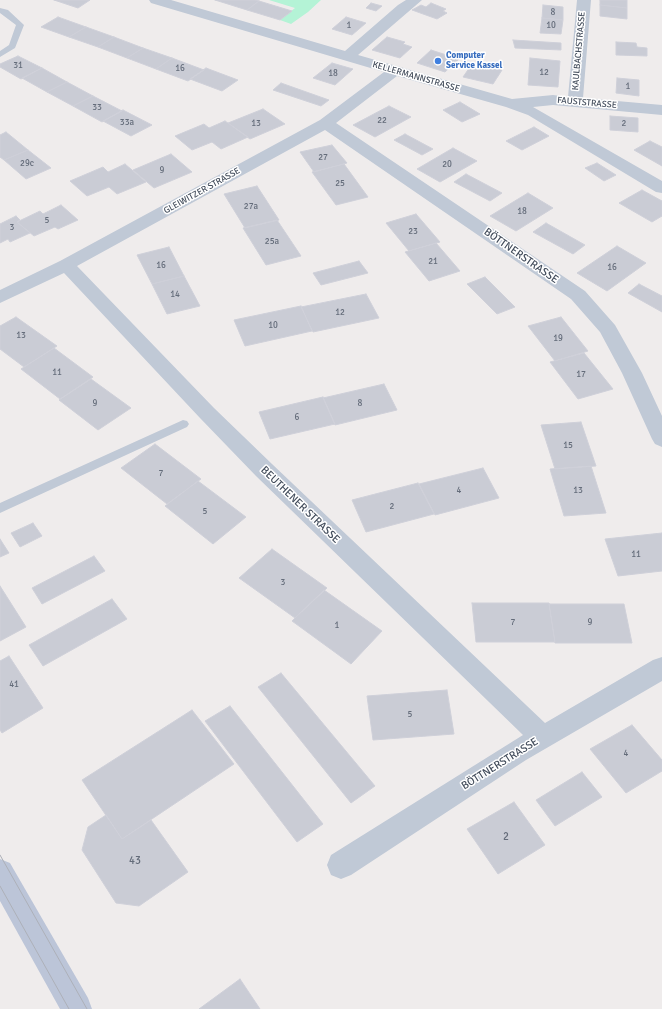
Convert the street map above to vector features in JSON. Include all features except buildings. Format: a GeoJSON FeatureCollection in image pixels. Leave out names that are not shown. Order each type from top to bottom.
{"type":"FeatureCollection","features":[{"type":"Feature","properties":{"kind":"main road"},"geometry":{"type":"LineString","coordinates":[[0,873],[77,1009]]}},
{"type":"Feature","properties":{"kind":"street","name":"KELLERMANNSTRASSE"},"geometry":{"type":"LineString","coordinates":[[156,0],[511,104],[533,112],[662,188]]}},
{"type":"Feature","properties":{"kind":"street"},"geometry":{"type":"LineString","coordinates":[[348,56],[403,8],[415,0]]}},
{"type":"Feature","properties":{"kind":"street","name":"KAULBACHSTRASSE"},"geometry":{"type":"LineString","coordinates":[[575,101],[584,0]]}},
{"type":"Feature","properties":{"kind":"street","name":"GLEIWITZER STRASSE"},"geometry":{"type":"LineString","coordinates":[[0,297],[66,265],[326,123],[395,71]]}},
{"type":"Feature","properties":{"kind":"street","name":"FAUSTSTRASSE"},"geometry":{"type":"LineString","coordinates":[[511,104],[554,100],[662,110]]}},
{"type":"Feature","properties":{"kind":"street","name":"BÖTTNERSTRASSE"},"geometry":{"type":"LineString","coordinates":[[326,123],[578,295],[608,329],[632,373],[662,438]]}},
{"type":"Feature","properties":{"kind":"street","name":"BEUTHENER STRASSE"},"geometry":{"type":"LineString","coordinates":[[66,265],[190,396],[264,470],[542,737]]}},
{"type":"Feature","properties":{"kind":"street","name":"BÖTTNERSTRASSE"},"geometry":{"type":"LineString","coordinates":[[341,865],[542,737],[662,668]]}},
{"type":"Feature","properties":{"kind":"lane"},"geometry":{"type":"LineString","coordinates":[[0,10],[5,12],[20,25],[12,46],[0,55]]}},
{"type":"Feature","properties":{"kind":"lane"},"geometry":{"type":"LineString","coordinates":[[0,508],[183,424]]}},
{"type":"Feature","properties":{"kind":"green space"},"geometry":{"type":"Polygon","coordinates":[[[269,0],[321,0],[308,12],[291,24],[280,20],[295,8],[269,0]]]}},
{"type":"Feature","properties":{"kind":"tram line"},"geometry":{"type":"LineString","coordinates":[[0,855],[87,1009]]}},
{"type":"Feature","properties":{"kind":"tram line"},"geometry":{"type":"LineString","coordinates":[[0,886],[69,1009]]}},
{"type":"Feature","properties":{"kind":"place","name":"Computer Service Kassel"},"geometry":{"type":"Point","coordinates":[438,61]}}]}
